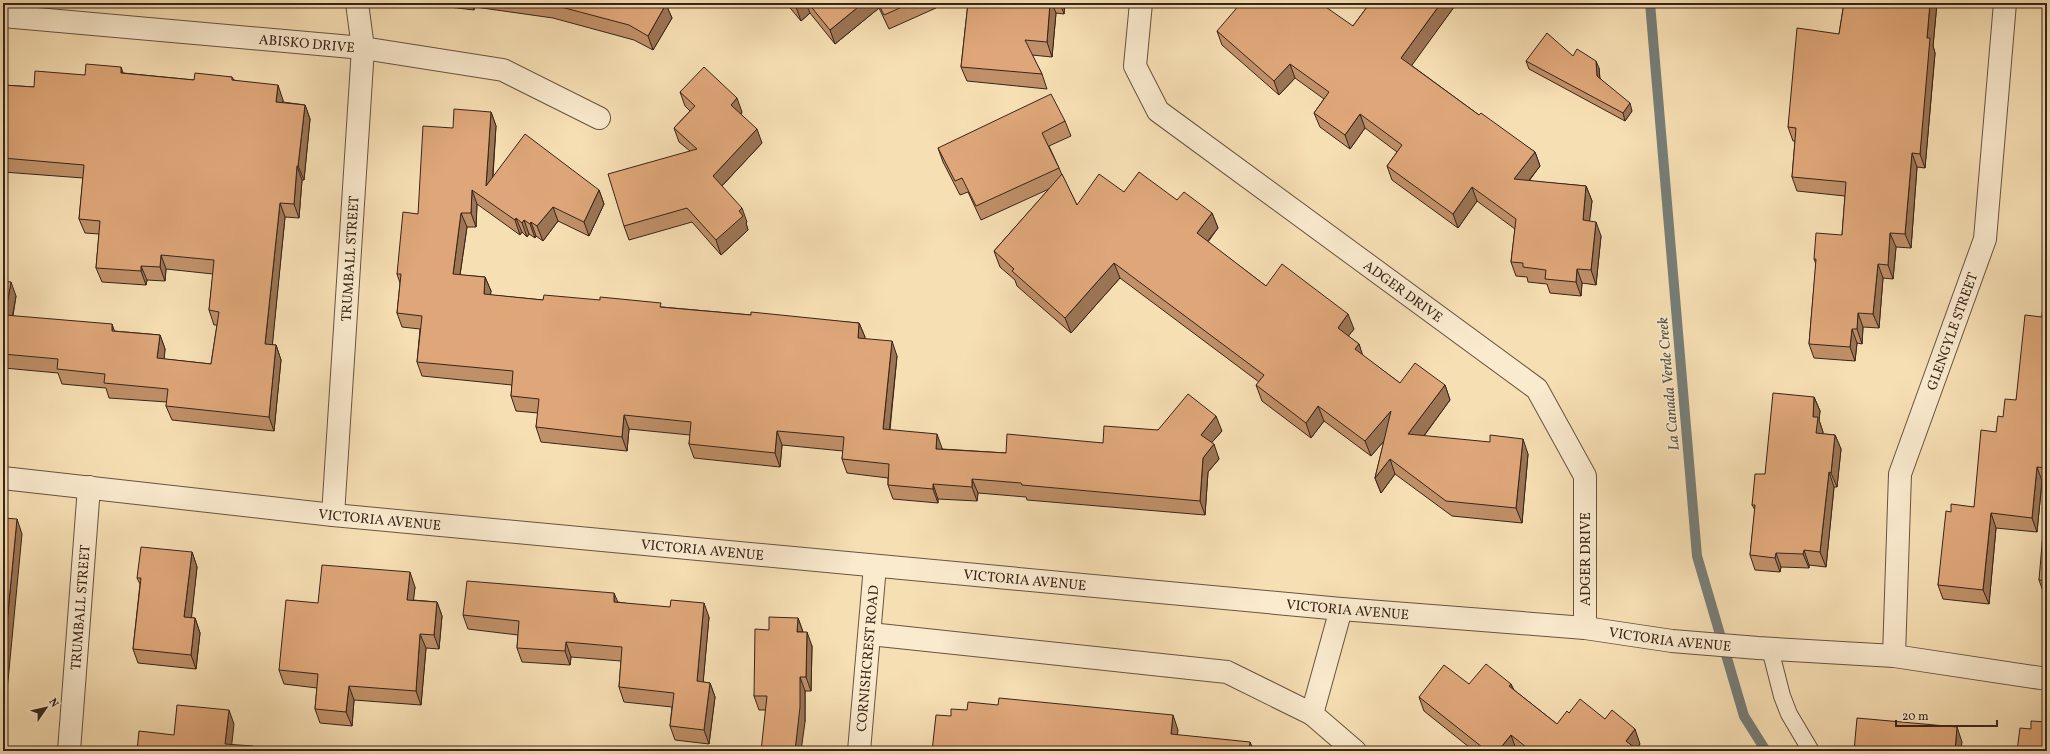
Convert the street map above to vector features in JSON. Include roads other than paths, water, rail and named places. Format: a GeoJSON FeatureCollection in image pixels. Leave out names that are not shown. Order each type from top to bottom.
{"type":"FeatureCollection","features":[{"type":"Feature","properties":{"kind":"street","name":"TRUMBALL STREET"},"geometry":{"type":"LineString","coordinates":[[333,515],[363,48],[357,3]]}},
{"type":"Feature","properties":{"kind":"street","name":"ADGER DRIVE"},"geometry":{"type":"LineString","coordinates":[[1141,3],[1135,66],[1158,111],[1536,389],[1585,476],[1586,628]]}},
{"type":"Feature","properties":{"kind":"street","name":"GLENGYLE STREET"},"geometry":{"type":"LineString","coordinates":[[1894,656],[1900,474],[1985,239],[2006,3]]}},
{"type":"Feature","properties":{"kind":"street","name":"ABISKO DRIVE"},"geometry":{"type":"LineString","coordinates":[[3,16],[363,48],[503,70],[598,118]]}},
{"type":"Feature","properties":{"kind":"street","name":"VICTORIA AVENUE"},"geometry":{"type":"LineString","coordinates":[[3,478],[333,515],[1341,609],[1586,628],[1672,641],[1894,656],[2047,679]]}},
{"type":"Feature","properties":{"kind":"street","name":"TRUMBALL STREET"},"geometry":{"type":"LineString","coordinates":[[69,751],[89,487]]}},
{"type":"Feature","properties":{"kind":"street","name":"CORNISHCREST ROAD"},"geometry":{"type":"LineString","coordinates":[[859,751],[875,566]]}},
{"type":"Feature","properties":{"kind":"street"},"geometry":{"type":"LineString","coordinates":[[1312,714],[1341,609]]}},
{"type":"Feature","properties":{"kind":"street"},"geometry":{"type":"LineString","coordinates":[[870,634],[1227,672],[1312,714],[1355,751]]}},
{"type":"Feature","properties":{"kind":"lane"},"geometry":{"type":"LineString","coordinates":[[1764,648],[1789,714],[1811,751]]}},
{"type":"Feature","properties":{"kind":"waterway","name":"La Canada Verde Creek"},"geometry":{"type":"LineString","coordinates":[[1650,3],[1697,556],[1744,716],[1766,751]]}}]}
